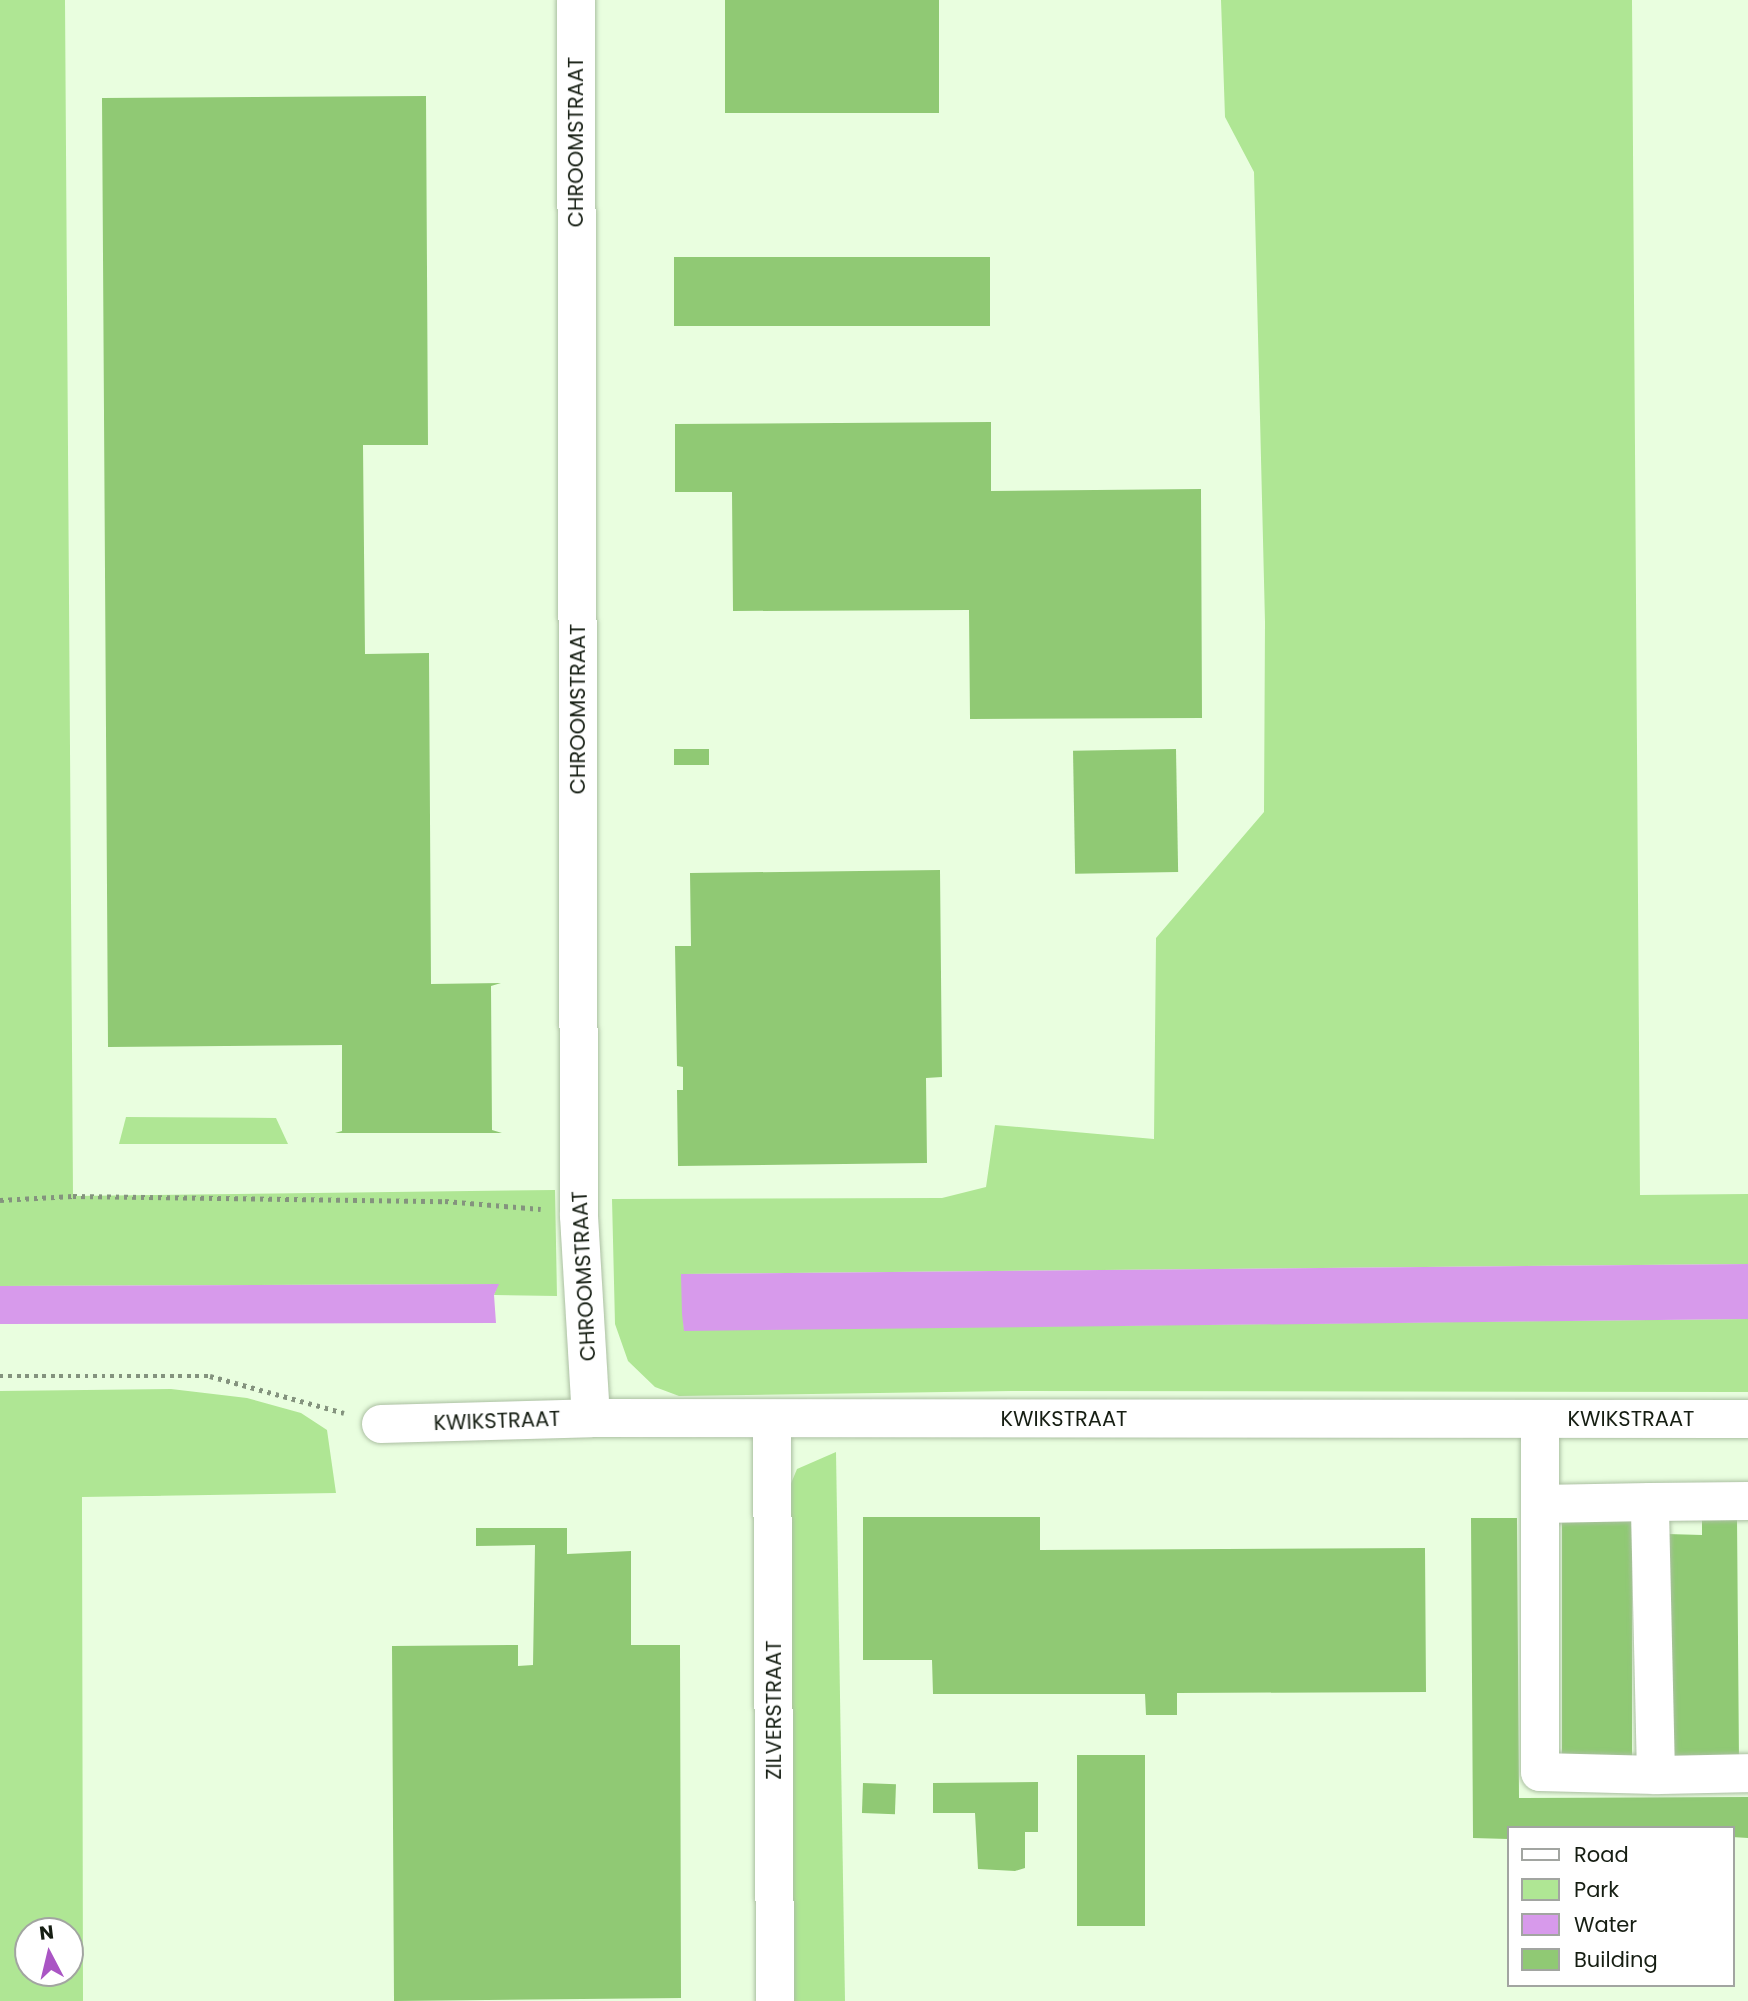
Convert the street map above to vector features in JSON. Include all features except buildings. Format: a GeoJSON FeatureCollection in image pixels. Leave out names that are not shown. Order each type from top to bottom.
{"type":"FeatureCollection","features":[{"type":"Feature","properties":{"kind":"street","name":"CHROOMSTRAAT"},"geometry":{"type":"LineString","coordinates":[[576,0],[579,1216],[591,1418]]}},
{"type":"Feature","properties":{"kind":"street","name":"KWIKSTRAAT"},"geometry":{"type":"LineString","coordinates":[[381,1424],[591,1418],[1748,1419]]}},
{"type":"Feature","properties":{"kind":"street","name":"ZILVERSTRAAT"},"geometry":{"type":"LineString","coordinates":[[772,1419],[775,2001]]}},
{"type":"Feature","properties":{"kind":"street"},"geometry":{"type":"LineString","coordinates":[[1539,1419],[1540,1772],[1656,1776],[1748,1773]]}},
{"type":"Feature","properties":{"kind":"street"},"geometry":{"type":"LineString","coordinates":[[1540,1504],[1748,1501]]}},
{"type":"Feature","properties":{"kind":"street"},"geometry":{"type":"LineString","coordinates":[[1650,1502],[1656,1776]]}},
{"type":"Feature","properties":{"kind":"path"},"geometry":{"type":"LineString","coordinates":[[0,1200],[73,1196],[445,1201],[520,1205],[579,1216]]}},
{"type":"Feature","properties":{"kind":"path"},"geometry":{"type":"LineString","coordinates":[[0,1376],[211,1376],[381,1424]]}},
{"type":"Feature","properties":{"kind":"green space"},"geometry":{"type":"Polygon","coordinates":[[[0,0],[65,0],[73,1196],[555,1190],[557,1296],[494,1295],[498,1284],[0,1286],[0,0]]]}},
{"type":"Feature","properties":{"kind":"green space"},"geometry":{"type":"Polygon","coordinates":[[[1221,0],[1632,0],[1640,1195],[1748,1194],[1748,1264],[682,1274],[684,1330],[1748,1319],[1748,1392],[1012,1391],[679,1396],[655,1387],[628,1361],[615,1324],[612,1199],[942,1198],[986,1187],[995,1125],[1154,1139],[1156,938],[1264,812],[1265,622],[1254,172],[1225,117],[1221,0]]]}},
{"type":"Feature","properties":{"kind":"green space"},"geometry":{"type":"Polygon","coordinates":[[[126,1117],[276,1118],[288,1144],[119,1144],[126,1117]]]}},
{"type":"Feature","properties":{"kind":"green space"},"geometry":{"type":"Polygon","coordinates":[[[171,1389],[247,1398],[301,1413],[327,1430],[336,1493],[82,1497],[83,1917],[14,1917],[14,1987],[83,1987],[83,2001],[0,2001],[0,1391],[171,1389]]]}},
{"type":"Feature","properties":{"kind":"green space"},"geometry":{"type":"Polygon","coordinates":[[[836,1452],[845,2001],[792,2001],[787,1493],[797,1469],[836,1452]]]}},
{"type":"Feature","properties":{"kind":"water"},"geometry":{"type":"Polygon","coordinates":[[[1748,1264],[1748,1319],[684,1331],[682,1314],[681,1274],[1748,1264]]]}},
{"type":"Feature","properties":{"kind":"water"},"geometry":{"type":"Polygon","coordinates":[[[499,1284],[494,1295],[496,1323],[0,1324],[0,1286],[499,1284]]]}}]}
